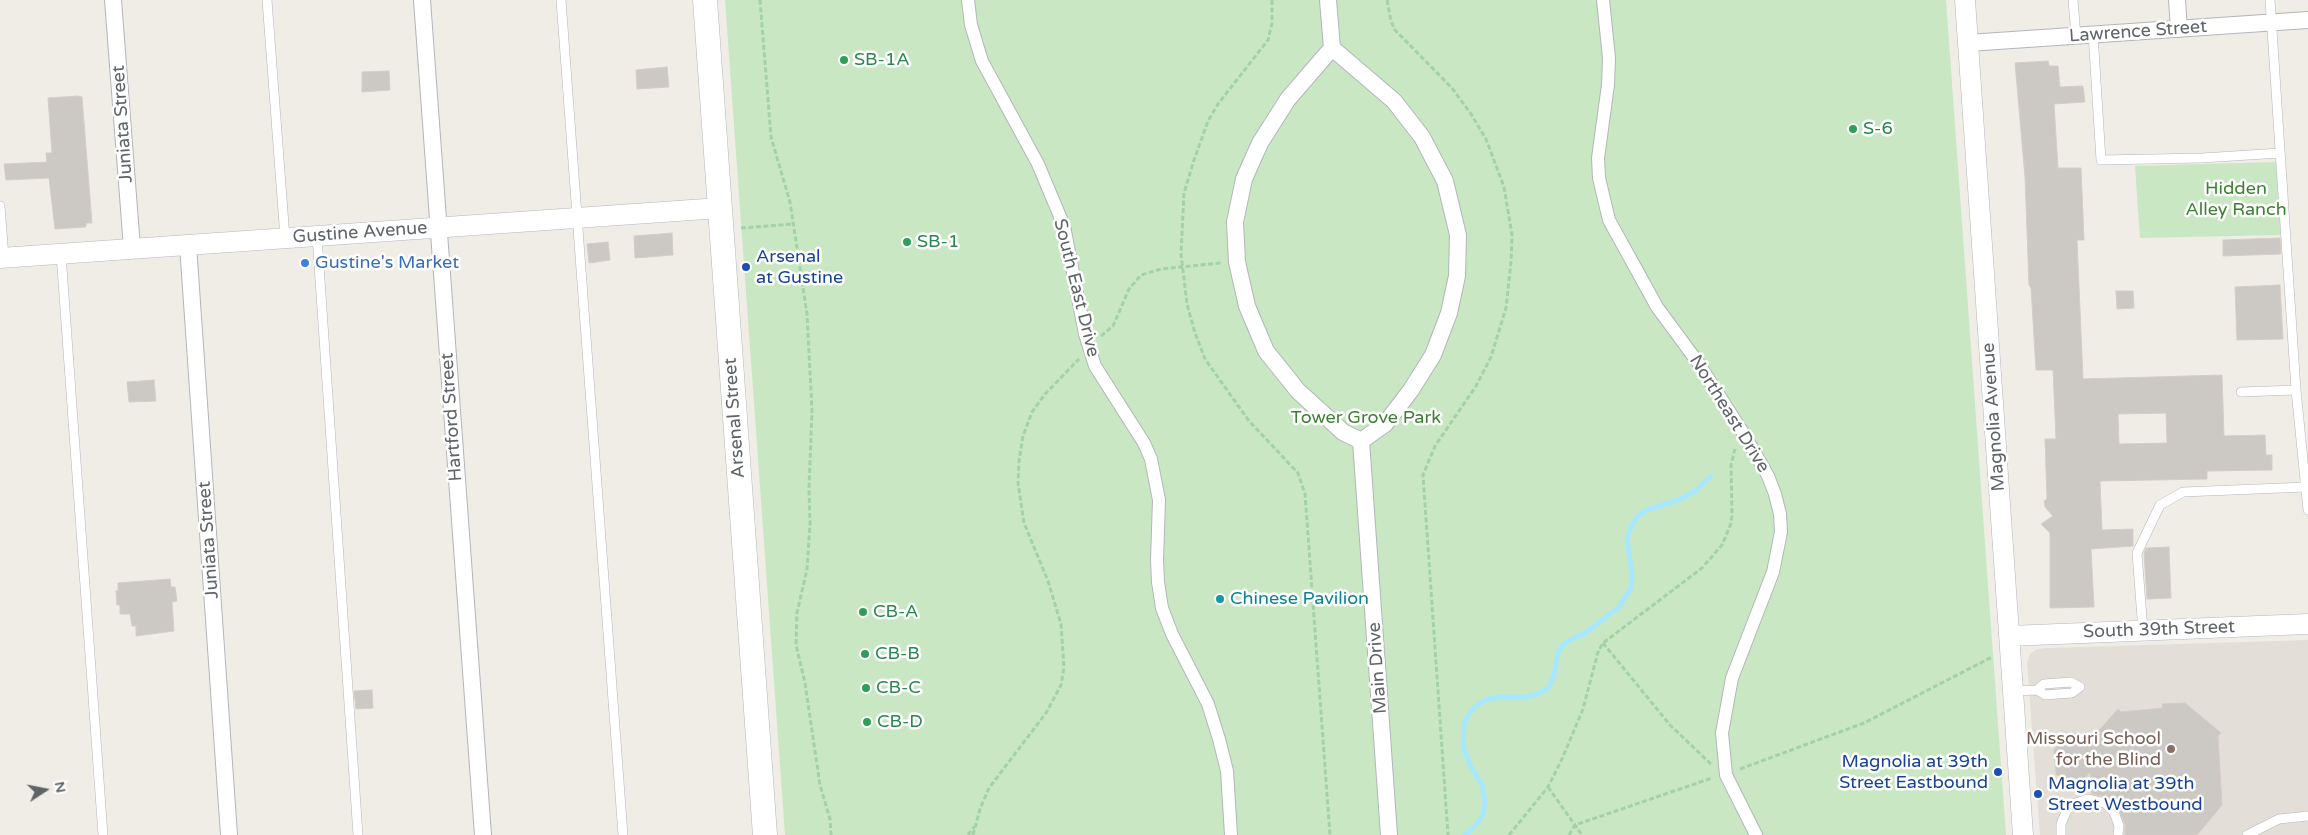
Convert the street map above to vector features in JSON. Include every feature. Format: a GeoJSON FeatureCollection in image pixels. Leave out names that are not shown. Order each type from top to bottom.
{"type":"FeatureCollection","features":[{"type":"Feature","properties":{"kind":"main road","name":"Arsenal Street"},"geometry":{"type":"LineString","coordinates":[[705,0],[765,835]]}},
{"type":"Feature","properties":{"kind":"street","name":"Juniata Street"},"geometry":{"type":"LineString","coordinates":[[113,0],[132,248]]}},
{"type":"Feature","properties":{"kind":"street","name":"Hartford Street"},"geometry":{"type":"LineString","coordinates":[[422,0],[483,835]]}},
{"type":"Feature","properties":{"kind":"street","name":"South East Drive"},"geometry":{"type":"LineString","coordinates":[[968,0],[972,25],[982,61],[1038,164],[1064,226],[1085,334],[1090,348],[1102,378],[1144,443],[1151,459],[1159,500],[1158,582],[1162,608],[1172,634],[1208,704],[1219,739],[1227,771],[1231,835]]}},
{"type":"Feature","properties":{"kind":"street"},"geometry":{"type":"LineString","coordinates":[[1328,0],[1332,48],[1394,101],[1422,137],[1445,181],[1458,235],[1457,276],[1449,313],[1433,355],[1412,390],[1385,424],[1361,441],[1343,432],[1298,391],[1266,351],[1247,306],[1237,262],[1235,222],[1244,180],[1260,143],[1288,100],[1332,48]]}},
{"type":"Feature","properties":{"kind":"street","name":"Northeast Drive"},"geometry":{"type":"LineString","coordinates":[[1603,0],[1609,58],[1608,85],[1598,158],[1599,178],[1609,220],[1656,307],[1699,364],[1745,436],[1768,476],[1775,494],[1781,532],[1773,572],[1732,678],[1722,733],[1726,774],[1756,835]]}},
{"type":"Feature","properties":{"kind":"street","name":"Magnolia Avenue"},"geometry":{"type":"LineString","coordinates":[[1965,0],[2023,835]]}},
{"type":"Feature","properties":{"kind":"street"},"geometry":{"type":"LineString","coordinates":[[2177,0],[2179,29]]}},
{"type":"Feature","properties":{"kind":"street","name":"Lawrence Street"},"geometry":{"type":"LineString","coordinates":[[1968,43],[2308,20]]}},
{"type":"Feature","properties":{"kind":"street","name":"Gustine Avenue"},"geometry":{"type":"LineString","coordinates":[[2,258],[720,208]]}},
{"type":"Feature","properties":{"kind":"street","name":"Juniata Street"},"geometry":{"type":"LineString","coordinates":[[188,245],[229,835]]}},
{"type":"Feature","properties":{"kind":"street","name":"Main Drive"},"geometry":{"type":"LineString","coordinates":[[1361,441],[1389,835]]}},
{"type":"Feature","properties":{"kind":"street","name":"South 39th Street"},"geometry":{"type":"LineString","coordinates":[[2009,636],[2308,624]]}},
{"type":"Feature","properties":{"kind":"lane"},"geometry":{"type":"LineString","coordinates":[[267,0],[285,238]]}},
{"type":"Feature","properties":{"kind":"lane"},"geometry":{"type":"LineString","coordinates":[[560,0],[624,835]]}},
{"type":"Feature","properties":{"kind":"lane"},"geometry":{"type":"LineString","coordinates":[[2073,0],[2076,36]]}},
{"type":"Feature","properties":{"kind":"lane"},"geometry":{"type":"LineString","coordinates":[[2270,0],[2296,390],[2308,510]]}},
{"type":"Feature","properties":{"kind":"lane"},"geometry":{"type":"LineString","coordinates":[[2093,34],[2101,160],[2202,158],[2280,153]]}},
{"type":"Feature","properties":{"kind":"lane"},"geometry":{"type":"LineString","coordinates":[[0,206],[2,258]]}},
{"type":"Feature","properties":{"kind":"lane"},"geometry":{"type":"LineString","coordinates":[[317,236],[358,835]]}},
{"type":"Feature","properties":{"kind":"lane"},"geometry":{"type":"LineString","coordinates":[[61,253],[103,835]]}},
{"type":"Feature","properties":{"kind":"lane"},"geometry":{"type":"LineString","coordinates":[[2241,392],[2296,390]]}},
{"type":"Feature","properties":{"kind":"lane"},"geometry":{"type":"LineString","coordinates":[[2143,630],[2137,553],[2160,505],[2182,492],[2306,487]]}},
{"type":"Feature","properties":{"kind":"lane"},"geometry":{"type":"LineString","coordinates":[[2013,691],[2037,690]]}},
{"type":"Feature","properties":{"kind":"lane"},"geometry":{"type":"LineString","coordinates":[[2061,835],[2061,824],[2067,810],[2074,804],[2087,799],[2105,803],[2114,812],[2118,821],[2118,835]]}},
{"type":"Feature","properties":{"kind":"lane"},"geometry":{"type":"LineString","coordinates":[[2248,835],[2279,819],[2308,816]]}},
{"type":"Feature","properties":{"kind":"path"},"geometry":{"type":"LineString","coordinates":[[760,0],[771,137],[790,202],[807,314],[812,411],[809,554],[797,613],[796,644],[810,707],[811,731],[820,785],[830,819],[831,835]]}},
{"type":"Feature","properties":{"kind":"path"},"geometry":{"type":"LineString","coordinates":[[1272,0],[1272,23],[1268,40],[1218,104],[1208,121],[1193,163],[1184,193],[1182,266],[1187,304],[1205,359],[1248,420],[1298,473],[1306,494],[1330,835]]}},
{"type":"Feature","properties":{"kind":"path"},"geometry":{"type":"LineString","coordinates":[[1387,0],[1391,22],[1395,30],[1452,88],[1486,139],[1504,187],[1512,235],[1506,308],[1491,357],[1476,386],[1446,433],[1435,446],[1423,476],[1448,835]]}},
{"type":"Feature","properties":{"kind":"path"},"geometry":{"type":"LineString","coordinates":[[741,228],[793,224]]}},
{"type":"Feature","properties":{"kind":"path"},"geometry":{"type":"LineString","coordinates":[[973,835],[974,827],[989,788],[1046,713],[1061,685],[1064,668],[1061,624],[1048,581],[1024,523],[1018,483],[1023,436],[1032,412],[1044,394],[1113,326],[1129,289],[1141,275],[1161,269],[1182,266],[1237,262]]}},
{"type":"Feature","properties":{"kind":"path"},"geometry":{"type":"LineString","coordinates":[[1509,835],[1548,787],[1583,709],[1598,652],[1604,643],[1702,568],[1722,545],[1732,516],[1730,465],[1733,454],[1745,436]]}},
{"type":"Feature","properties":{"kind":"path"},"geometry":{"type":"LineString","coordinates":[[1604,643],[1670,725],[1704,759],[1726,774]]}},
{"type":"Feature","properties":{"kind":"path"},"geometry":{"type":"LineString","coordinates":[[1569,835],[1575,825],[1702,780],[1726,774],[1864,723],[1992,657]]}},
{"type":"Feature","properties":{"kind":"path"},"geometry":{"type":"LineString","coordinates":[[1548,787],[1582,835]]}},
{"type":"Feature","properties":{"kind":"path"},"geometry":{"type":"LineString","coordinates":[[968,835],[974,827]]}},
{"type":"Feature","properties":{"kind":"shaded area","name":"Missouri School for the Blind"},"geometry":{"type":"Polygon","coordinates":[[[2308,640],[2308,835],[2040,835],[2027,663],[2030,654],[2037,649],[2048,648],[2308,640]]]}},
{"type":"Feature","properties":{"kind":"green space","name":"Tower Grove Park"},"geometry":{"type":"Polygon","coordinates":[[[725,0],[1946,0],[2006,835],[785,835],[725,0]]]}},
{"type":"Feature","properties":{"kind":"green space","name":"Hidden Alley Ranch"},"geometry":{"type":"Polygon","coordinates":[[[2276,162],[2281,235],[2140,238],[2135,166],[2276,162]]]}},
{"type":"Feature","properties":{"kind":"building"},"geometry":{"type":"Polygon","coordinates":[[[2048,61],[2049,66],[2058,66],[2060,87],[2083,86],[2085,102],[2054,104],[2058,168],[2081,168],[2084,240],[2077,240],[2083,379],[2222,375],[2224,436],[2265,435],[2266,455],[2272,455],[2272,470],[2207,471],[2207,479],[2100,481],[2102,530],[2133,529],[2133,546],[2091,549],[2094,607],[2050,608],[2050,533],[2041,524],[2053,516],[2045,507],[2044,501],[2047,499],[2045,439],[2056,439],[2053,370],[2036,370],[2031,288],[2029,285],[2025,177],[2015,63],[2048,61]],[[2166,413],[2118,414],[2119,444],[2167,443],[2166,413]]]}},
{"type":"Feature","properties":{"kind":"building"},"geometry":{"type":"Polygon","coordinates":[[[667,67],[669,87],[637,89],[636,70],[667,67]]]}},
{"type":"Feature","properties":{"kind":"building"},"geometry":{"type":"Polygon","coordinates":[[[389,71],[390,90],[362,92],[362,72],[389,71]]]}},
{"type":"Feature","properties":{"kind":"building"},"geometry":{"type":"Polygon","coordinates":[[[82,97],[92,223],[86,223],[86,227],[55,229],[49,178],[6,180],[4,164],[47,162],[46,153],[52,153],[48,98],[82,97]]]}},
{"type":"Feature","properties":{"kind":"building"},"geometry":{"type":"Polygon","coordinates":[[[672,233],[673,255],[635,258],[634,236],[672,233]]]}},
{"type":"Feature","properties":{"kind":"building"},"geometry":{"type":"Polygon","coordinates":[[[2280,238],[2281,254],[2223,256],[2223,240],[2280,238]]]}},
{"type":"Feature","properties":{"kind":"building"},"geometry":{"type":"Polygon","coordinates":[[[608,242],[610,260],[589,263],[587,244],[608,242]]]}},
{"type":"Feature","properties":{"kind":"building"},"geometry":{"type":"Polygon","coordinates":[[[2280,285],[2283,339],[2237,340],[2235,287],[2280,285]]]}},
{"type":"Feature","properties":{"kind":"building"},"geometry":{"type":"Polygon","coordinates":[[[2116,291],[2133,291],[2134,308],[2117,309],[2116,291]]]}},
{"type":"Feature","properties":{"kind":"building"},"geometry":{"type":"Polygon","coordinates":[[[154,380],[156,401],[129,402],[127,382],[154,380]]]}},
{"type":"Feature","properties":{"kind":"building"},"geometry":{"type":"Polygon","coordinates":[[[2169,547],[2171,598],[2147,599],[2144,553],[2146,548],[2169,547]]]}},
{"type":"Feature","properties":{"kind":"building"},"geometry":{"type":"Polygon","coordinates":[[[170,579],[171,587],[175,587],[177,601],[172,602],[174,631],[136,636],[136,626],[132,626],[130,614],[120,614],[120,605],[117,605],[116,591],[118,591],[118,583],[170,579]]]}},
{"type":"Feature","properties":{"kind":"building"},"geometry":{"type":"Polygon","coordinates":[[[372,690],[373,708],[356,709],[354,691],[372,690]]]}},
{"type":"Feature","properties":{"kind":"building"},"geometry":{"type":"Polygon","coordinates":[[[2185,703],[2221,733],[2218,736],[2222,805],[2197,835],[2125,835],[2125,824],[2118,808],[2107,797],[2092,794],[2090,772],[2074,791],[2056,774],[2054,750],[2067,733],[2076,733],[2088,743],[2118,709],[2121,712],[2163,708],[2162,704],[2185,703]]]}},
{"type":"Feature","properties":{"kind":"waterway"},"geometry":{"type":"LineString","coordinates":[[1465,835],[1478,823],[1483,814],[1485,801],[1482,785],[1471,767],[1463,747],[1464,724],[1469,714],[1485,700],[1498,697],[1527,697],[1540,693],[1549,687],[1559,650],[1565,643],[1588,631],[1618,608],[1631,587],[1632,574],[1627,538],[1638,516],[1647,510],[1681,499],[1698,489],[1711,476]]}},
{"type":"Feature","properties":{"kind":"place","name":"SB-1A"},"geometry":{"type":"Point","coordinates":[844,60]}},
{"type":"Feature","properties":{"kind":"place","name":"S-6"},"geometry":{"type":"Point","coordinates":[1853,129]}},
{"type":"Feature","properties":{"kind":"place","name":"SB-1"},"geometry":{"type":"Point","coordinates":[907,242]}},
{"type":"Feature","properties":{"kind":"place","name":"Gustine's Market"},"geometry":{"type":"Point","coordinates":[305,263]}},
{"type":"Feature","properties":{"kind":"place","name":"Arsenal at Gustine"},"geometry":{"type":"Point","coordinates":[746,267]}},
{"type":"Feature","properties":{"kind":"place","name":"Chinese Pavilion"},"geometry":{"type":"Point","coordinates":[1220,599]}},
{"type":"Feature","properties":{"kind":"place","name":"CB-A"},"geometry":{"type":"Point","coordinates":[863,612]}},
{"type":"Feature","properties":{"kind":"place","name":"CB-B"},"geometry":{"type":"Point","coordinates":[865,654]}},
{"type":"Feature","properties":{"kind":"place","name":"CB-C"},"geometry":{"type":"Point","coordinates":[866,688]}},
{"type":"Feature","properties":{"kind":"place","name":"CB-D"},"geometry":{"type":"Point","coordinates":[867,722]}},
{"type":"Feature","properties":{"kind":"place","name":"Missouri School for the Blind"},"geometry":{"type":"Point","coordinates":[2171,749]}},
{"type":"Feature","properties":{"kind":"place","name":"Magnolia at 39th Street Eastbound"},"geometry":{"type":"Point","coordinates":[1998,772]}},
{"type":"Feature","properties":{"kind":"place","name":"Magnolia at 39th Street Westbound"},"geometry":{"type":"Point","coordinates":[2038,794]}}]}
